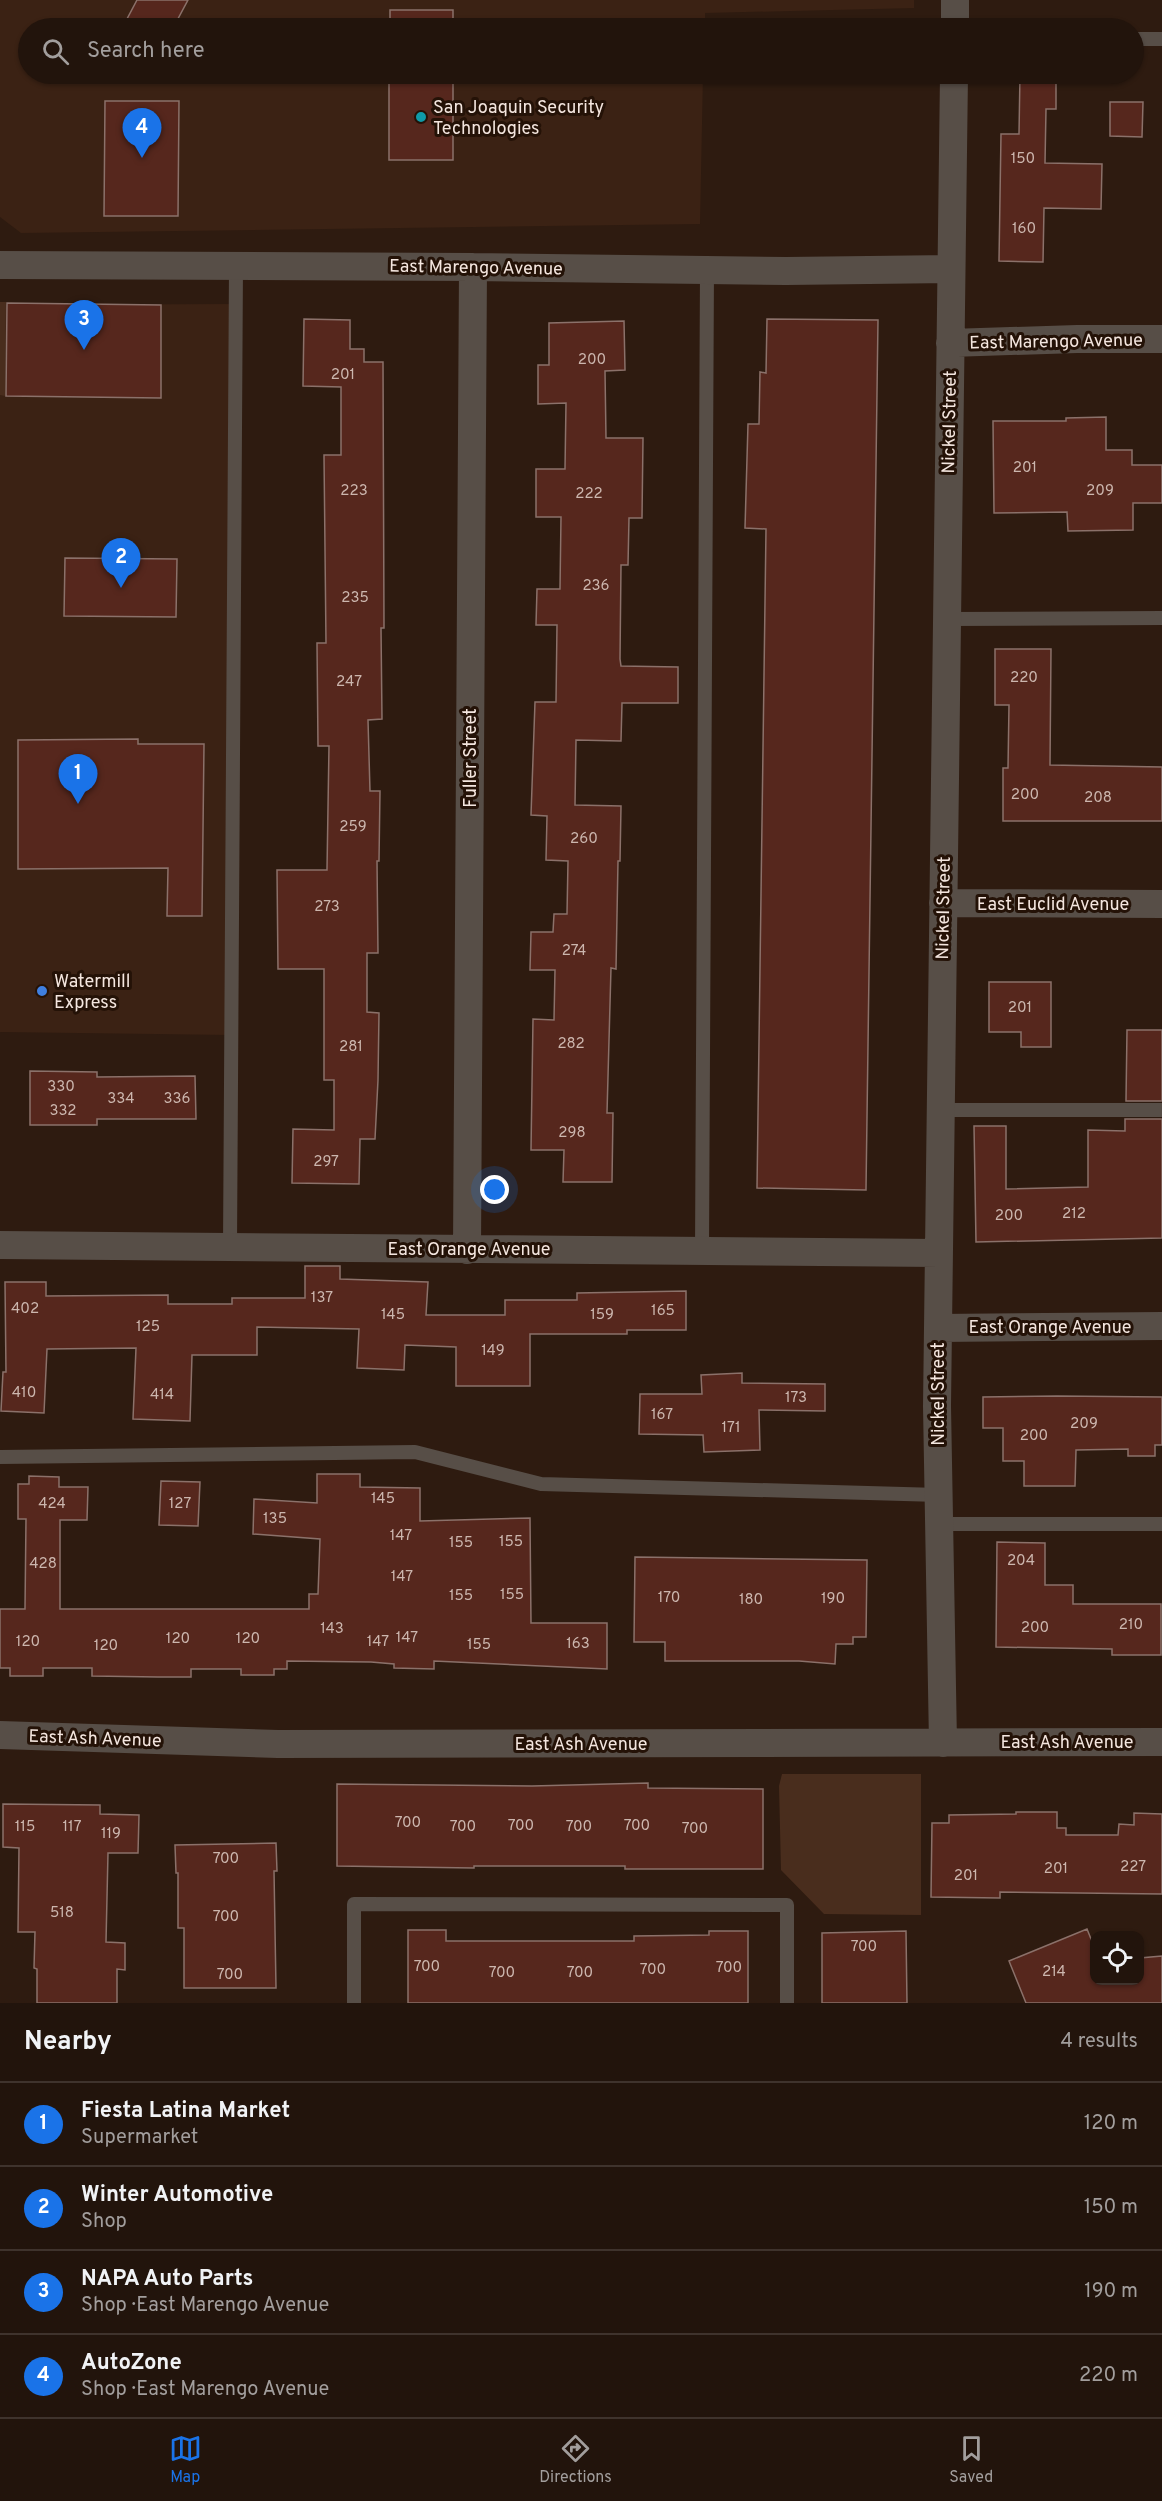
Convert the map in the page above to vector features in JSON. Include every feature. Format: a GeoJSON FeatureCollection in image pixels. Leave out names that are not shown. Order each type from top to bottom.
{"type":"FeatureCollection","features":[{"type":"Feature","properties":{"kind":"street"},"geometry":{"type":"LineString","coordinates":[[955,0],[955,18]]}},
{"type":"Feature","properties":{"kind":"street","name":"Nickel Street"},"geometry":{"type":"LineString","coordinates":[[943,1743],[938,1328],[954,84]]}},
{"type":"Feature","properties":{"kind":"street","name":"East Marengo Avenue"},"geometry":{"type":"LineString","coordinates":[[0,265],[707,270],[951,269]]}},
{"type":"Feature","properties":{"kind":"street","name":"Fuller Street"},"geometry":{"type":"LineString","coordinates":[[467,1250],[473,267]]}},
{"type":"Feature","properties":{"kind":"street","name":"East Marengo Avenue"},"geometry":{"type":"LineString","coordinates":[[950,343],[1162,339]]}},
{"type":"Feature","properties":{"kind":"street","name":"East Euclid Avenue"},"geometry":{"type":"LineString","coordinates":[[943,903],[1162,904]]}},
{"type":"Feature","properties":{"kind":"street","name":"East Orange Avenue"},"geometry":{"type":"LineString","coordinates":[[0,1245],[939,1253]]}},
{"type":"Feature","properties":{"kind":"street","name":"East Orange Avenue"},"geometry":{"type":"LineString","coordinates":[[938,1328],[1162,1326]]}},
{"type":"Feature","properties":{"kind":"street","name":"East Ash Avenue"},"geometry":{"type":"LineString","coordinates":[[0,1735],[278,1744],[1162,1742]]}},
{"type":"Feature","properties":{"kind":"lane"},"geometry":{"type":"LineString","coordinates":[[1144,39],[1162,39]]}},
{"type":"Feature","properties":{"kind":"lane"},"geometry":{"type":"LineString","coordinates":[[230,1247],[236,266]]}},
{"type":"Feature","properties":{"kind":"lane"},"geometry":{"type":"LineString","coordinates":[[702,1251],[707,270]]}},
{"type":"Feature","properties":{"kind":"lane"},"geometry":{"type":"LineString","coordinates":[[947,619],[1162,618]]}},
{"type":"Feature","properties":{"kind":"lane"},"geometry":{"type":"LineString","coordinates":[[940,1110],[1162,1110]]}},
{"type":"Feature","properties":{"kind":"lane"},"geometry":{"type":"LineString","coordinates":[[0,1457],[415,1452],[541,1484],[939,1495]]}},
{"type":"Feature","properties":{"kind":"lane"},"geometry":{"type":"LineString","coordinates":[[939,1524],[1162,1524]]}},
{"type":"Feature","properties":{"kind":"lane"},"geometry":{"type":"LineString","coordinates":[[354,2003],[354,1904],[787,1905],[787,2003]]}},
{"type":"Feature","properties":{"kind":"shaded area"},"geometry":{"type":"Polygon","coordinates":[[[0,0],[914,0],[914,8],[705,13],[705,18],[18,18],[18,84],[703,84],[700,224],[21,233],[0,217],[0,0]]]}},
{"type":"Feature","properties":{"kind":"shaded area"},"geometry":{"type":"Polygon","coordinates":[[[0,302],[6,302],[5,396],[0,395],[0,302]]]}},
{"type":"Feature","properties":{"kind":"shaded area"},"geometry":{"type":"Polygon","coordinates":[[[235,304],[231,1035],[0,1032],[0,305],[235,304]]]}},
{"type":"Feature","properties":{"kind":"shaded area"},"geometry":{"type":"Polygon","coordinates":[[[782,1774],[921,1774],[921,1915],[824,1914],[781,1870],[779,1786],[782,1774]]]}},
{"type":"Feature","properties":{"kind":"building"},"geometry":{"type":"Polygon","coordinates":[[[137,0],[188,0],[178,18],[128,18],[137,0]]]}},
{"type":"Feature","properties":{"kind":"building"},"geometry":{"type":"Polygon","coordinates":[[[390,10],[453,10],[453,18],[390,18],[390,10]]]}},
{"type":"Feature","properties":{"kind":"building","name":"San Joaquin Security Technologies"},"geometry":{"type":"Polygon","coordinates":[[[389,84],[453,84],[453,160],[389,160],[389,84]]]}},
{"type":"Feature","properties":{"kind":"building"},"geometry":{"type":"Polygon","coordinates":[[[1020,84],[1056,84],[1056,109],[1046,109],[1045,163],[1102,164],[1101,209],[1044,208],[1043,262],[999,261],[1001,134],[1019,134],[1020,84]]]}},
{"type":"Feature","properties":{"kind":"building"},"geometry":{"type":"Polygon","coordinates":[[[105,101],[179,101],[178,216],[104,216],[105,101]]]}},
{"type":"Feature","properties":{"kind":"building"},"geometry":{"type":"Polygon","coordinates":[[[1110,102],[1143,102],[1142,137],[1110,136],[1110,102]]]}},
{"type":"Feature","properties":{"kind":"building"},"geometry":{"type":"Polygon","coordinates":[[[7,303],[161,305],[161,398],[6,396],[7,303]]]}},
{"type":"Feature","properties":{"kind":"building"},"geometry":{"type":"Polygon","coordinates":[[[304,319],[350,320],[350,349],[364,349],[364,362],[383,362],[382,719],[368,720],[370,791],[380,791],[379,861],[377,861],[378,953],[367,953],[367,1012],[379,1013],[378,1080],[375,1139],[360,1139],[359,1184],[292,1183],[293,1129],[334,1130],[334,1080],[324,1080],[324,969],[278,969],[277,870],[327,870],[329,746],[318,746],[317,643],[326,643],[324,455],[341,455],[341,387],[303,386],[304,319]]]}},
{"type":"Feature","properties":{"kind":"building"},"geometry":{"type":"Polygon","coordinates":[[[767,319],[878,320],[866,1190],[757,1188],[766,529],[745,528],[748,424],[759,424],[760,372],[766,373],[767,319]]]}},
{"type":"Feature","properties":{"kind":"building"},"geometry":{"type":"Polygon","coordinates":[[[624,321],[625,370],[605,371],[606,438],[643,438],[642,518],[629,518],[628,565],[621,565],[620,659],[621,666],[678,667],[678,703],[622,703],[621,741],[576,740],[575,805],[621,806],[616,969],[611,968],[607,1113],[613,1113],[612,1182],[563,1182],[564,1150],[531,1150],[533,1019],[554,1020],[555,970],[530,970],[531,932],[553,932],[554,914],[567,914],[568,861],[546,860],[547,816],[531,815],[535,702],[556,702],[557,625],[536,625],[537,589],[560,589],[561,517],[536,517],[536,469],[565,469],[566,403],[538,404],[538,365],[549,365],[549,323],[624,321]]]}},
{"type":"Feature","properties":{"kind":"building"},"geometry":{"type":"Polygon","coordinates":[[[1106,417],[1106,450],[1132,450],[1132,465],[1162,465],[1162,503],[1133,503],[1133,530],[1068,531],[1067,512],[994,513],[993,421],[1066,421],[1066,418],[1106,417]]]}},
{"type":"Feature","properties":{"kind":"building"},"geometry":{"type":"Polygon","coordinates":[[[65,558],[177,559],[176,617],[64,616],[65,558]]]}},
{"type":"Feature","properties":{"kind":"building"},"geometry":{"type":"Polygon","coordinates":[[[995,649],[1051,649],[1050,765],[1162,767],[1162,821],[1003,821],[1003,768],[1008,768],[1009,705],[995,705],[995,649]]]}},
{"type":"Feature","properties":{"kind":"building"},"geometry":{"type":"Polygon","coordinates":[[[138,739],[138,744],[204,744],[202,916],[167,916],[168,868],[18,869],[18,740],[138,739]]]}},
{"type":"Feature","properties":{"kind":"building"},"geometry":{"type":"Polygon","coordinates":[[[989,982],[1051,982],[1051,1047],[1021,1047],[1021,1032],[989,1032],[989,982]]]}},
{"type":"Feature","properties":{"kind":"building"},"geometry":{"type":"Polygon","coordinates":[[[1127,1030],[1162,1030],[1162,1101],[1126,1101],[1127,1030]]]}},
{"type":"Feature","properties":{"kind":"building"},"geometry":{"type":"Polygon","coordinates":[[[30,1071],[97,1072],[97,1077],[195,1076],[196,1119],[97,1119],[97,1125],[30,1125],[30,1071]]]}},
{"type":"Feature","properties":{"kind":"building"},"geometry":{"type":"Polygon","coordinates":[[[1125,1119],[1162,1119],[1162,1238],[976,1242],[974,1126],[1006,1126],[1006,1189],[1088,1187],[1088,1130],[1125,1131],[1125,1119]]]}},
{"type":"Feature","properties":{"kind":"building"},"geometry":{"type":"Polygon","coordinates":[[[305,1266],[340,1266],[340,1279],[428,1282],[426,1315],[505,1315],[505,1300],[577,1300],[577,1293],[686,1291],[686,1330],[627,1330],[627,1334],[530,1334],[530,1386],[456,1386],[456,1347],[405,1345],[404,1370],[357,1368],[359,1329],[257,1327],[257,1355],[192,1355],[190,1421],[133,1419],[136,1348],[47,1349],[44,1413],[1,1411],[3,1372],[6,1372],[5,1282],[46,1282],[46,1296],[168,1295],[168,1304],[232,1304],[232,1298],[305,1298],[305,1266]]]}},
{"type":"Feature","properties":{"kind":"building"},"geometry":{"type":"Polygon","coordinates":[[[742,1373],[742,1383],[825,1384],[825,1411],[759,1410],[760,1450],[704,1452],[703,1435],[639,1434],[640,1394],[702,1394],[701,1375],[742,1373]]]}},
{"type":"Feature","properties":{"kind":"building"},"geometry":{"type":"Polygon","coordinates":[[[983,1397],[1162,1397],[1162,1445],[1155,1445],[1155,1456],[1128,1456],[1128,1449],[1076,1450],[1075,1486],[1024,1486],[1024,1461],[1003,1461],[1003,1428],[983,1428],[983,1397]]]}},
{"type":"Feature","properties":{"kind":"building"},"geometry":{"type":"Polygon","coordinates":[[[317,1474],[360,1474],[360,1487],[420,1488],[420,1521],[530,1518],[531,1623],[607,1623],[607,1669],[434,1661],[434,1669],[394,1668],[394,1664],[371,1662],[287,1661],[287,1669],[274,1669],[274,1675],[241,1675],[241,1669],[191,1669],[191,1677],[158,1677],[92,1676],[92,1668],[43,1668],[43,1676],[10,1676],[10,1668],[0,1668],[0,1609],[25,1609],[26,1519],[18,1519],[18,1484],[29,1484],[29,1476],[59,1477],[59,1487],[88,1487],[87,1520],[60,1520],[60,1609],[309,1609],[309,1594],[318,1594],[320,1539],[253,1534],[254,1499],[317,1503],[317,1474]]]}},
{"type":"Feature","properties":{"kind":"building"},"geometry":{"type":"Polygon","coordinates":[[[161,1481],[200,1482],[198,1526],[159,1525],[161,1481]]]}},
{"type":"Feature","properties":{"kind":"building"},"geometry":{"type":"Polygon","coordinates":[[[997,1542],[1045,1543],[1045,1585],[1073,1585],[1073,1604],[1161,1604],[1161,1655],[1112,1655],[1112,1649],[996,1647],[997,1542]]]}},
{"type":"Feature","properties":{"kind":"building"},"geometry":{"type":"Polygon","coordinates":[[[635,1557],[867,1560],[866,1637],[853,1637],[853,1644],[836,1644],[835,1664],[799,1661],[665,1661],[665,1642],[634,1642],[635,1557]]]}},
{"type":"Feature","properties":{"kind":"building"},"geometry":{"type":"Polygon","coordinates":[[[648,1783],[648,1788],[763,1789],[763,1869],[625,1869],[625,1866],[474,1866],[474,1868],[337,1866],[337,1784],[532,1786],[648,1783]]]}},
{"type":"Feature","properties":{"kind":"building"},"geometry":{"type":"Polygon","coordinates":[[[3,1804],[100,1805],[100,1814],[139,1815],[138,1853],[108,1853],[106,1942],[125,1943],[125,1970],[117,1969],[117,2003],[37,2003],[37,1969],[34,1968],[35,1932],[18,1932],[19,1848],[3,1847],[3,1804]]]}},
{"type":"Feature","properties":{"kind":"building"},"geometry":{"type":"Polygon","coordinates":[[[1016,1812],[1057,1812],[1057,1828],[1066,1828],[1066,1835],[1118,1835],[1119,1824],[1134,1825],[1134,1813],[1162,1814],[1162,1894],[1000,1892],[1000,1898],[931,1897],[932,1823],[949,1823],[949,1815],[1016,1814],[1016,1812]]]}},
{"type":"Feature","properties":{"kind":"building"},"geometry":{"type":"Polygon","coordinates":[[[276,1843],[277,1871],[274,1871],[276,1988],[184,1988],[184,1928],[178,1928],[178,1873],[176,1873],[175,1845],[276,1843]]]}},
{"type":"Feature","properties":{"kind":"building"},"geometry":{"type":"Polygon","coordinates":[[[1087,1929],[1090,1936],[1090,1985],[1144,1985],[1144,1958],[1162,1956],[1162,2003],[1026,2003],[1009,1961],[1087,1929]]]}},
{"type":"Feature","properties":{"kind":"building"},"geometry":{"type":"Polygon","coordinates":[[[408,1930],[446,1930],[446,1941],[634,1941],[634,1936],[709,1935],[709,1931],[748,1931],[748,2003],[408,2003],[408,1930]]]}},
{"type":"Feature","properties":{"kind":"building"},"geometry":{"type":"Polygon","coordinates":[[[906,1931],[907,2003],[822,2003],[822,1933],[906,1931]]]}},
{"type":"Feature","properties":{"kind":"place","name":"San Joaquin Security Technologies"},"geometry":{"type":"Point","coordinates":[421,117]}},
{"type":"Feature","properties":{"kind":"place","name":"AutoZone"},"geometry":{"type":"Point","coordinates":[142,158]}},
{"type":"Feature","properties":{"kind":"place","name":"NAPA Auto Parts"},"geometry":{"type":"Point","coordinates":[84,350]}},
{"type":"Feature","properties":{"kind":"place","name":"Winter Automotive"},"geometry":{"type":"Point","coordinates":[121,588]}},
{"type":"Feature","properties":{"kind":"place","name":"Fiesta Latina Market"},"geometry":{"type":"Point","coordinates":[78,804]}},
{"type":"Feature","properties":{"kind":"place","name":"Watermill Express"},"geometry":{"type":"Point","coordinates":[42,991]}}]}
